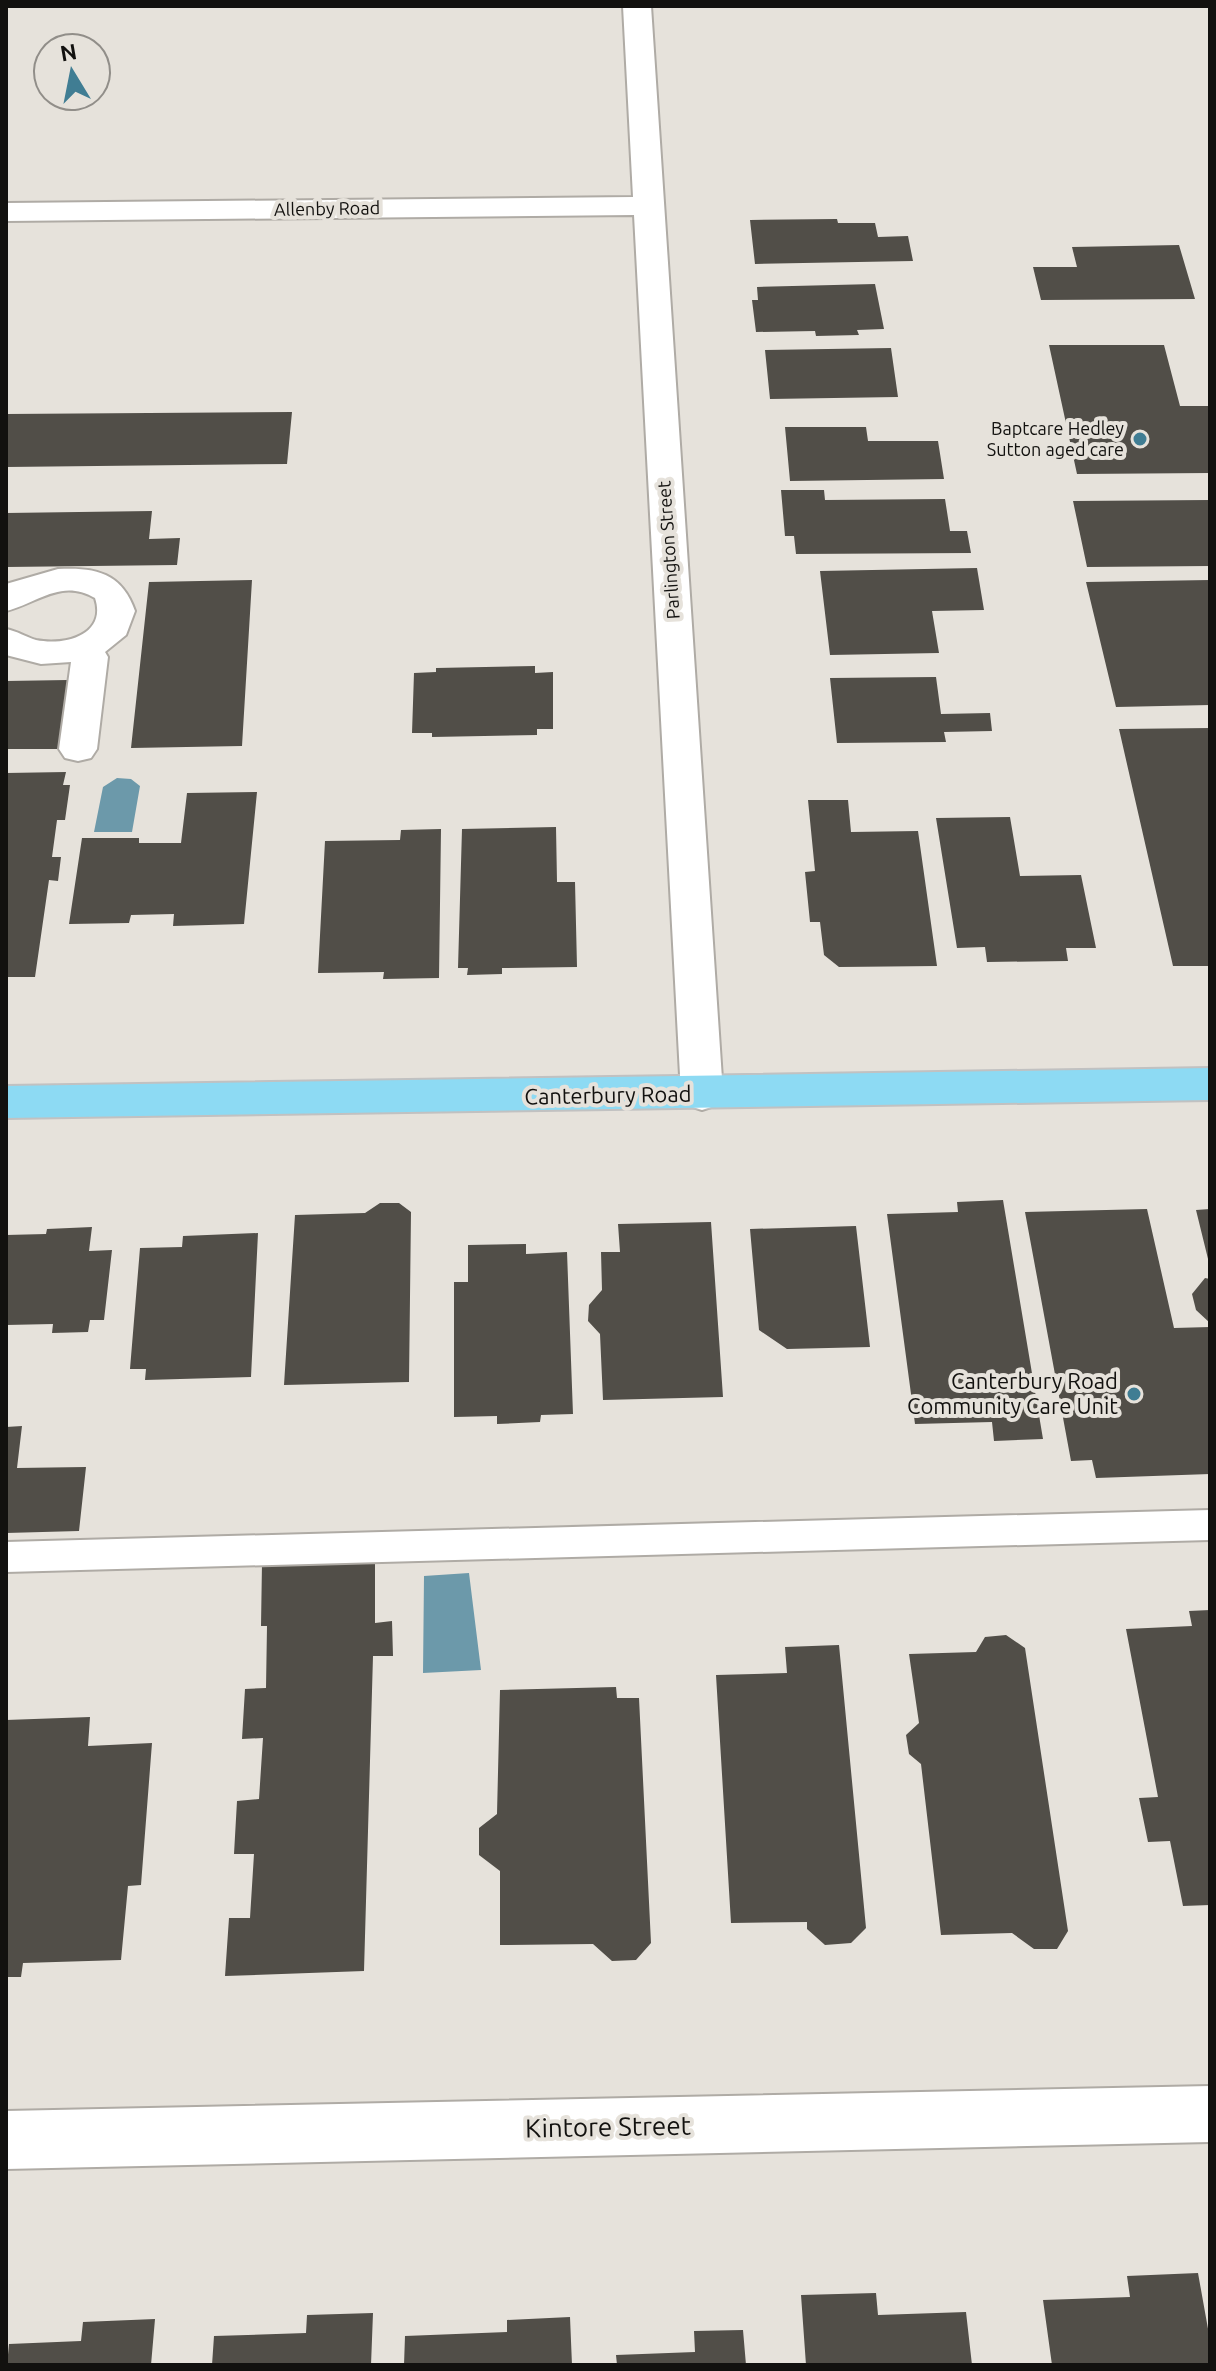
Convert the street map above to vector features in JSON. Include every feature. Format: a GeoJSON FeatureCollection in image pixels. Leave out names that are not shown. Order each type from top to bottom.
{"type":"FeatureCollection","features":[{"type":"Feature","properties":{"kind":"main road","name":"Canterbury Road"},"geometry":{"type":"LineString","coordinates":[[6,1102],[702,1094],[1210,1084]]}},
{"type":"Feature","properties":{"kind":"street","name":"Parlington Street"},"geometry":{"type":"LineString","coordinates":[[637,6],[702,1094]]}},
{"type":"Feature","properties":{"kind":"street","name":"Allenby Road"},"geometry":{"type":"LineString","coordinates":[[6,212],[648,206]]}},
{"type":"Feature","properties":{"kind":"street"},"geometry":{"type":"LineString","coordinates":[[6,600],[16,592],[50,581],[89,581],[103,586],[116,601],[113,627],[102,639],[83,650],[47,654],[13,646],[6,640]]}},
{"type":"Feature","properties":{"kind":"street"},"geometry":{"type":"LineString","coordinates":[[78,749],[90,657],[83,650]]}},
{"type":"Feature","properties":{"kind":"street","name":"Kintore Street"},"geometry":{"type":"LineString","coordinates":[[6,2140],[1210,2114]]}},
{"type":"Feature","properties":{"kind":"lane"},"geometry":{"type":"LineString","coordinates":[[6,1557],[1210,1525]]}},
{"type":"Feature","properties":{"kind":"water"},"geometry":{"type":"Polygon","coordinates":[[[117,778],[131,779],[140,786],[132,832],[94,832],[103,787],[117,778]]]}},
{"type":"Feature","properties":{"kind":"water"},"geometry":{"type":"Polygon","coordinates":[[[469,1573],[481,1670],[423,1673],[424,1576],[469,1573]]]}},
{"type":"Feature","properties":{"kind":"building"},"geometry":{"type":"Polygon","coordinates":[[[837,219],[838,223],[875,223],[878,237],[908,236],[913,261],[755,264],[750,220],[837,219]]]}},
{"type":"Feature","properties":{"kind":"building"},"geometry":{"type":"Polygon","coordinates":[[[1179,245],[1195,299],[1041,300],[1033,267],[1077,267],[1072,247],[1179,245]]]}},
{"type":"Feature","properties":{"kind":"building"},"geometry":{"type":"Polygon","coordinates":[[[875,284],[884,329],[857,330],[859,335],[816,336],[815,331],[756,332],[752,300],[758,300],[757,287],[875,284]]]}},
{"type":"Feature","properties":{"kind":"building","name":"Baptcare Hedley Sutton aged care"},"geometry":{"type":"Polygon","coordinates":[[[1049,345],[1164,345],[1180,406],[1210,406],[1210,473],[1077,474],[1049,345]]]}},
{"type":"Feature","properties":{"kind":"building"},"geometry":{"type":"Polygon","coordinates":[[[891,348],[898,397],[770,399],[765,350],[891,348]]]}},
{"type":"Feature","properties":{"kind":"building"},"geometry":{"type":"Polygon","coordinates":[[[292,412],[287,464],[6,467],[6,414],[292,412]]]}},
{"type":"Feature","properties":{"kind":"building"},"geometry":{"type":"Polygon","coordinates":[[[785,427],[866,427],[868,441],[938,441],[944,479],[790,481],[785,427]]]}},
{"type":"Feature","properties":{"kind":"building"},"geometry":{"type":"Polygon","coordinates":[[[781,490],[824,490],[825,500],[945,499],[950,531],[967,531],[971,553],[796,554],[794,536],[785,536],[781,490]]]}},
{"type":"Feature","properties":{"kind":"building","name":"Baptcare Hedley Sutton aged care"},"geometry":{"type":"Polygon","coordinates":[[[1210,500],[1210,566],[1087,567],[1073,501],[1210,500]]]}},
{"type":"Feature","properties":{"kind":"building"},"geometry":{"type":"Polygon","coordinates":[[[152,511],[149,539],[180,538],[177,565],[6,567],[6,513],[152,511]]]}},
{"type":"Feature","properties":{"kind":"building"},"geometry":{"type":"Polygon","coordinates":[[[977,568],[984,610],[932,611],[939,653],[830,655],[820,571],[977,568]]]}},
{"type":"Feature","properties":{"kind":"building"},"geometry":{"type":"Polygon","coordinates":[[[252,580],[242,746],[131,748],[149,582],[252,580]]]}},
{"type":"Feature","properties":{"kind":"building"},"geometry":{"type":"Polygon","coordinates":[[[1210,580],[1210,705],[1116,707],[1086,582],[1210,580]]]}},
{"type":"Feature","properties":{"kind":"building"},"geometry":{"type":"Polygon","coordinates":[[[535,666],[535,673],[553,672],[553,729],[537,729],[537,735],[432,737],[432,733],[412,733],[414,673],[436,672],[436,668],[535,666]]]}},
{"type":"Feature","properties":{"kind":"building"},"geometry":{"type":"Polygon","coordinates":[[[936,677],[941,714],[990,713],[992,731],[944,732],[946,742],[837,743],[830,678],[936,677]]]}},
{"type":"Feature","properties":{"kind":"building"},"geometry":{"type":"Polygon","coordinates":[[[68,680],[58,749],[6,749],[6,681],[68,680]]]}},
{"type":"Feature","properties":{"kind":"building"},"geometry":{"type":"Polygon","coordinates":[[[1210,728],[1210,966],[1173,966],[1119,729],[1210,728]]]}},
{"type":"Feature","properties":{"kind":"building"},"geometry":{"type":"Polygon","coordinates":[[[66,772],[63,785],[70,785],[65,820],[57,820],[52,857],[61,857],[58,881],[49,880],[35,977],[6,977],[6,773],[66,772]]]}},
{"type":"Feature","properties":{"kind":"building"},"geometry":{"type":"Polygon","coordinates":[[[257,792],[244,924],[173,926],[174,914],[131,915],[129,923],[69,924],[82,838],[139,838],[139,843],[181,843],[187,793],[257,792]]]}},
{"type":"Feature","properties":{"kind":"building"},"geometry":{"type":"Polygon","coordinates":[[[808,800],[848,800],[851,832],[918,831],[937,966],[839,967],[824,955],[820,922],[810,922],[805,872],[815,871],[808,800]]]}},
{"type":"Feature","properties":{"kind":"building"},"geometry":{"type":"Polygon","coordinates":[[[1010,817],[1020,876],[1081,875],[1096,948],[1066,948],[1068,961],[987,962],[985,947],[957,948],[936,818],[1010,817]]]}},
{"type":"Feature","properties":{"kind":"building"},"geometry":{"type":"Polygon","coordinates":[[[556,827],[557,882],[575,882],[577,967],[502,968],[502,974],[467,975],[468,968],[458,968],[462,829],[556,827]]]}},
{"type":"Feature","properties":{"kind":"building"},"geometry":{"type":"Polygon","coordinates":[[[441,829],[439,978],[383,979],[384,972],[318,973],[325,841],[400,840],[401,830],[441,829]]]}},
{"type":"Feature","properties":{"kind":"building"},"geometry":{"type":"Polygon","coordinates":[[[1003,1200],[1043,1439],[994,1441],[992,1422],[915,1424],[887,1214],[958,1212],[957,1202],[1003,1200]]]}},
{"type":"Feature","properties":{"kind":"building"},"geometry":{"type":"Polygon","coordinates":[[[380,1203],[399,1203],[411,1212],[409,1382],[284,1385],[295,1215],[365,1213],[380,1203]]]}},
{"type":"Feature","properties":{"kind":"building","name":"Canterbury Road Community Care Unit"},"geometry":{"type":"Polygon","coordinates":[[[1147,1209],[1174,1328],[1210,1327],[1210,1474],[1096,1478],[1092,1460],[1071,1461],[1025,1212],[1147,1209]]]}},
{"type":"Feature","properties":{"kind":"building"},"geometry":{"type":"Polygon","coordinates":[[[1210,1209],[1210,1262],[1209,1263],[1196,1210],[1210,1209]]]}},
{"type":"Feature","properties":{"kind":"building"},"geometry":{"type":"Polygon","coordinates":[[[711,1222],[723,1397],[603,1400],[600,1334],[588,1321],[589,1305],[602,1290],[601,1252],[620,1252],[618,1224],[711,1222]]]}},
{"type":"Feature","properties":{"kind":"building"},"geometry":{"type":"Polygon","coordinates":[[[856,1226],[870,1347],[787,1349],[759,1330],[750,1229],[856,1226]]]}},
{"type":"Feature","properties":{"kind":"building"},"geometry":{"type":"Polygon","coordinates":[[[92,1227],[89,1251],[112,1250],[104,1320],[90,1320],[88,1332],[52,1333],[53,1324],[6,1325],[6,1235],[46,1234],[47,1229],[92,1227]]]}},
{"type":"Feature","properties":{"kind":"building"},"geometry":{"type":"Polygon","coordinates":[[[258,1233],[251,1377],[145,1380],[146,1369],[130,1369],[140,1248],[182,1247],[183,1236],[258,1233]]]}},
{"type":"Feature","properties":{"kind":"building"},"geometry":{"type":"Polygon","coordinates":[[[526,1244],[526,1254],[567,1252],[573,1414],[541,1415],[540,1422],[497,1424],[497,1416],[454,1417],[454,1282],[468,1282],[468,1245],[526,1244]]]}},
{"type":"Feature","properties":{"kind":"building"},"geometry":{"type":"Polygon","coordinates":[[[1205,1278],[1210,1279],[1210,1323],[1196,1310],[1192,1294],[1205,1278]]]}},
{"type":"Feature","properties":{"kind":"building"},"geometry":{"type":"Polygon","coordinates":[[[22,1426],[17,1468],[86,1467],[79,1531],[6,1533],[6,1427],[22,1426]]]}},
{"type":"Feature","properties":{"kind":"building"},"geometry":{"type":"Polygon","coordinates":[[[375,1557],[375,1623],[392,1621],[393,1656],[373,1656],[364,1971],[225,1976],[229,1918],[250,1918],[254,1854],[234,1854],[237,1801],[259,1799],[263,1738],[242,1739],[245,1689],[266,1688],[267,1626],[261,1626],[262,1563],[375,1557]]]}},
{"type":"Feature","properties":{"kind":"building"},"geometry":{"type":"Polygon","coordinates":[[[1210,1610],[1210,1905],[1183,1906],[1170,1841],[1148,1842],[1139,1798],[1158,1797],[1126,1629],[1192,1626],[1189,1611],[1210,1610]]]}},
{"type":"Feature","properties":{"kind":"building"},"geometry":{"type":"Polygon","coordinates":[[[1006,1635],[1025,1648],[1068,1931],[1057,1949],[1034,1949],[1012,1933],[941,1935],[921,1764],[909,1754],[906,1735],[919,1723],[909,1654],[976,1652],[985,1637],[1006,1635]]]}},
{"type":"Feature","properties":{"kind":"building"},"geometry":{"type":"Polygon","coordinates":[[[839,1645],[866,1928],[851,1943],[825,1945],[807,1929],[807,1922],[731,1923],[716,1675],[787,1673],[785,1647],[839,1645]]]}},
{"type":"Feature","properties":{"kind":"building"},"geometry":{"type":"Polygon","coordinates":[[[616,1687],[617,1698],[639,1698],[651,1943],[636,1960],[612,1961],[593,1944],[500,1945],[500,1871],[479,1855],[479,1828],[497,1814],[500,1690],[616,1687]]]}},
{"type":"Feature","properties":{"kind":"building"},"geometry":{"type":"Polygon","coordinates":[[[90,1717],[88,1746],[152,1743],[141,1885],[128,1886],[121,1960],[23,1963],[21,1977],[6,1977],[6,1720],[90,1717]]]}},
{"type":"Feature","properties":{"kind":"building"},"geometry":{"type":"Polygon","coordinates":[[[1198,2273],[1210,2340],[1210,2365],[1052,2365],[1043,2300],[1130,2297],[1127,2276],[1198,2273]]]}},
{"type":"Feature","properties":{"kind":"building"},"geometry":{"type":"Polygon","coordinates":[[[876,2293],[878,2315],[966,2312],[972,2365],[806,2365],[801,2295],[876,2293]]]}},
{"type":"Feature","properties":{"kind":"building"},"geometry":{"type":"Polygon","coordinates":[[[373,2313],[371,2365],[212,2365],[214,2336],[306,2333],[307,2315],[373,2313]]]}},
{"type":"Feature","properties":{"kind":"building"},"geometry":{"type":"Polygon","coordinates":[[[570,2317],[572,2365],[404,2365],[405,2336],[507,2332],[507,2320],[570,2317]]]}},
{"type":"Feature","properties":{"kind":"building"},"geometry":{"type":"Polygon","coordinates":[[[155,2319],[151,2365],[7,2365],[9,2344],[81,2341],[83,2322],[155,2319]]]}},
{"type":"Feature","properties":{"kind":"building"},"geometry":{"type":"Polygon","coordinates":[[[743,2330],[746,2365],[617,2365],[616,2355],[695,2352],[694,2331],[743,2330]]]}},
{"type":"Feature","properties":{"kind":"place","name":"Baptcare Hedley Sutton aged care"},"geometry":{"type":"Point","coordinates":[1140,439]}},
{"type":"Feature","properties":{"kind":"place","name":"Canterbury Road Community Care Unit"},"geometry":{"type":"Point","coordinates":[1134,1394]}}]}
